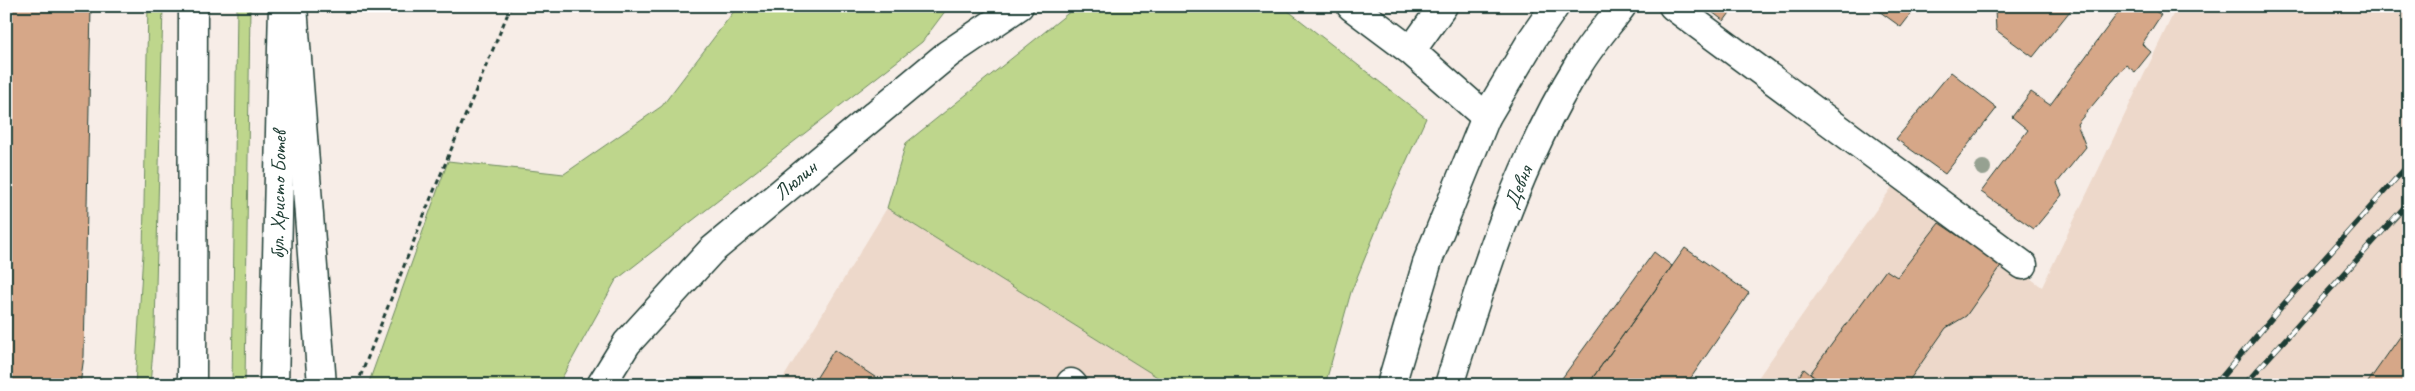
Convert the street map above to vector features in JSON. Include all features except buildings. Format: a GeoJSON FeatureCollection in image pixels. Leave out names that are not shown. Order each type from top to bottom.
{"type":"FeatureCollection","features":[{"type":"Feature","properties":{"kind":"main road"},"geometry":{"type":"LineString","coordinates":[[192,385],[193,6]]}},
{"type":"Feature","properties":{"kind":"main road","name":"бул. Христо Ботев"},"geometry":{"type":"LineString","coordinates":[[274,385],[283,6]]}},
{"type":"Feature","properties":{"kind":"main road"},"geometry":{"type":"LineString","coordinates":[[293,6],[322,385]]}},
{"type":"Feature","properties":{"kind":"main road","name":"Люлин"},"geometry":{"type":"LineString","coordinates":[[601,385],[627,343],[711,250],[948,54],[1019,6]]}},
{"type":"Feature","properties":{"kind":"main road"},"geometry":{"type":"LineString","coordinates":[[1351,6],[1411,51],[1486,117]]}},
{"type":"Feature","properties":{"kind":"main road"},"geometry":{"type":"LineString","coordinates":[[1411,51],[1443,6]]}},
{"type":"Feature","properties":{"kind":"main road"},"geometry":{"type":"LineString","coordinates":[[1391,385],[1428,260],[1486,117],[1533,38],[1555,6]]}},
{"type":"Feature","properties":{"kind":"main road","name":"Девня"},"geometry":{"type":"LineString","coordinates":[[1449,385],[1475,300],[1535,143],[1579,63],[1622,6]]}},
{"type":"Feature","properties":{"kind":"main road"},"geometry":{"type":"LineString","coordinates":[[1673,6],[2023,265]]}},
{"type":"Feature","properties":{"kind":"path"},"geometry":{"type":"LineString","coordinates":[[357,385],[428,205],[512,6]]}},
{"type":"Feature","properties":{"kind":"shaded area"},"geometry":{"type":"Polygon","coordinates":[[[2177,6],[2409,6],[2409,385],[1753,385],[1897,180],[2042,287],[2177,6]]]}},
{"type":"Feature","properties":{"kind":"shaded area"},"geometry":{"type":"Polygon","coordinates":[[[887,208],[1170,385],[779,385],[887,208]]]}},
{"type":"Feature","properties":{"kind":"green space"},"geometry":{"type":"Polygon","coordinates":[[[148,6],[163,6],[155,327],[150,385],[135,385],[143,253],[148,6]]]}},
{"type":"Feature","properties":{"kind":"green space"},"geometry":{"type":"Polygon","coordinates":[[[237,6],[250,6],[245,385],[232,385],[237,6]]]}},
{"type":"Feature","properties":{"kind":"green space"},"geometry":{"type":"Polygon","coordinates":[[[738,6],[949,6],[922,42],[616,280],[558,385],[368,385],[448,161],[564,174],[662,106],[738,6]]]}},
{"type":"Feature","properties":{"kind":"green space"},"geometry":{"type":"Polygon","coordinates":[[[1077,6],[1282,6],[1426,118],[1387,204],[1351,292],[1325,385],[1170,385],[887,208],[906,143],[1077,6]]]}},
{"type":"Feature","properties":{"kind":"railway"},"geometry":{"type":"LineString","coordinates":[[2215,385],[2282,306],[2409,164]]}},
{"type":"Feature","properties":{"kind":"railway"},"geometry":{"type":"LineString","coordinates":[[2244,385],[2409,202]]}}]}
